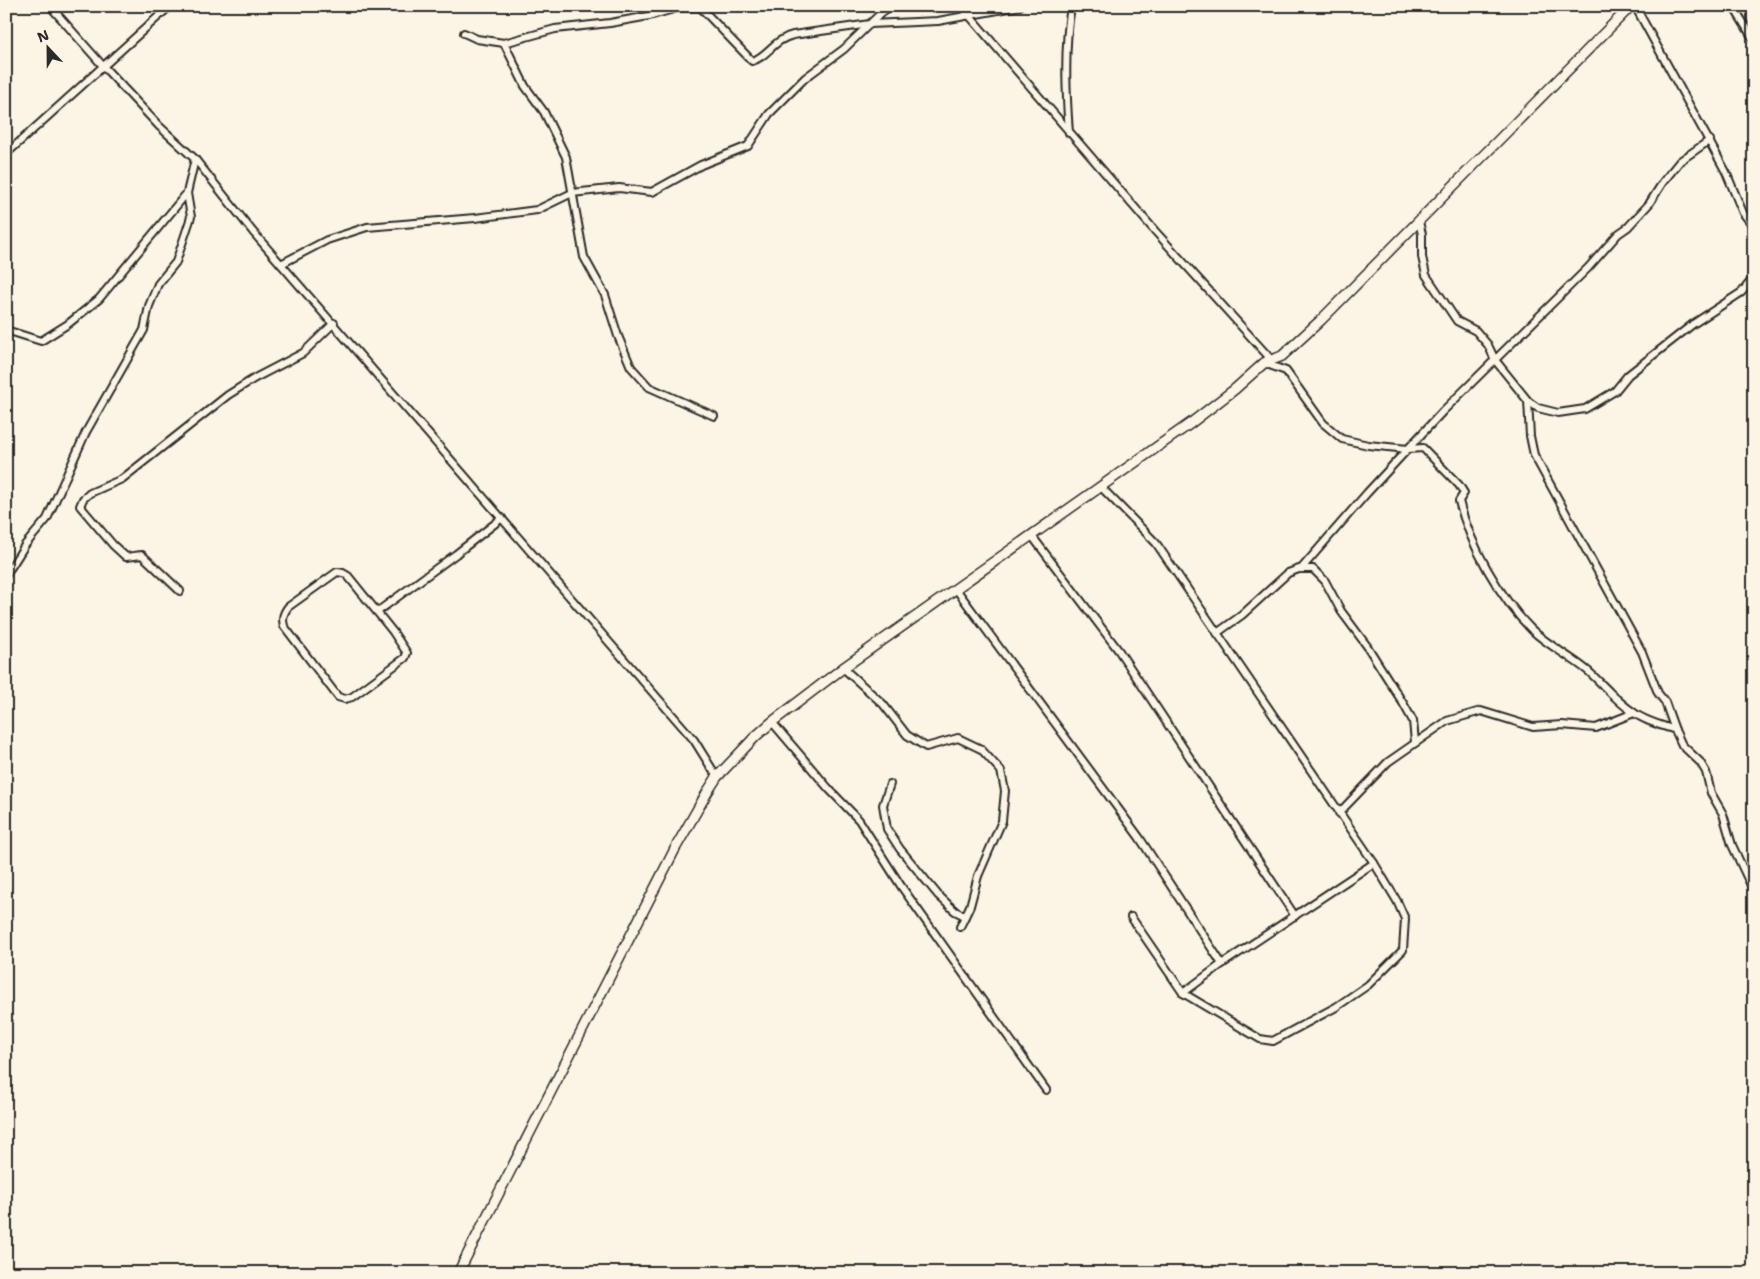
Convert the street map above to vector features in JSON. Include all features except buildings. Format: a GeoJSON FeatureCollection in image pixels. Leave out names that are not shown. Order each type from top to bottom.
{"type":"FeatureCollection","features":[{"type":"Feature","properties":{"kind":"main road"},"geometry":{"type":"LineString","coordinates":[[458,1273],[676,847],[717,777],[772,722],[842,668],[956,590],[1191,423],[1235,389],[1264,363],[1282,356],[1322,320],[1631,6]]}},
{"type":"Feature","properties":{"kind":"street"},"geometry":{"type":"LineString","coordinates":[[50,6],[159,126],[195,159],[281,264],[694,740],[717,777]]}},
{"type":"Feature","properties":{"kind":"street"},"geometry":{"type":"LineString","coordinates":[[6,154],[170,6]]}},
{"type":"Feature","properties":{"kind":"street"},"geometry":{"type":"LineString","coordinates":[[281,264],[327,240],[367,227],[475,218],[537,210],[572,193],[619,188],[652,192],[701,165],[748,146],[769,114],[805,78],[844,49],[891,6]]}},
{"type":"Feature","properties":{"kind":"street"},"geometry":{"type":"LineString","coordinates":[[961,6],[1155,231],[1269,357],[1264,363],[1286,371],[1323,423],[1342,439],[1368,445],[1408,449],[1422,448],[1459,485],[1464,494],[1459,501],[1463,518],[1477,550],[1513,608],[1533,630],[1587,670],[1610,694],[1634,713],[1675,730]]}},
{"type":"Feature","properties":{"kind":"street"},"geometry":{"type":"LineString","coordinates":[[464,33],[477,39],[504,43],[555,29],[610,23],[649,16],[676,8],[700,7],[752,61],[758,60],[783,37],[870,24],[938,21],[1020,6]]}},
{"type":"Feature","properties":{"kind":"street"},"geometry":{"type":"LineString","coordinates":[[1070,133],[1066,84],[1066,35],[1071,6]]}},
{"type":"Feature","properties":{"kind":"street"},"geometry":{"type":"LineString","coordinates":[[1635,6],[1710,140],[1743,213],[1754,227]]}},
{"type":"Feature","properties":{"kind":"street"},"geometry":{"type":"LineString","coordinates":[[1732,6],[1754,40]]}},
{"type":"Feature","properties":{"kind":"street"},"geometry":{"type":"LineString","coordinates":[[504,43],[525,86],[544,112],[566,157],[584,257],[605,295],[618,336],[631,367],[649,387],[714,416]]}},
{"type":"Feature","properties":{"kind":"street"},"geometry":{"type":"LineString","coordinates":[[1301,569],[1443,412],[1588,268],[1618,234],[1628,227],[1649,204],[1663,182],[1680,161],[1710,140]]}},
{"type":"Feature","properties":{"kind":"street"},"geometry":{"type":"LineString","coordinates":[[6,575],[25,545],[46,519],[86,432],[144,330],[149,306],[158,284],[176,262],[191,217],[187,192],[195,159]]}},
{"type":"Feature","properties":{"kind":"street"},"geometry":{"type":"LineString","coordinates":[[6,330],[41,341],[68,324],[99,299],[187,192]]}},
{"type":"Feature","properties":{"kind":"street"},"geometry":{"type":"LineString","coordinates":[[1419,222],[1422,234],[1422,257],[1426,275],[1457,321],[1476,331],[1488,345],[1495,360],[1528,401],[1538,408],[1558,413],[1585,409],[1614,391],[1628,375],[1693,324],[1742,292],[1754,277]]}},
{"type":"Feature","properties":{"kind":"street"},"geometry":{"type":"LineString","coordinates":[[180,591],[142,555],[126,557],[113,545],[80,506],[83,499],[90,492],[122,479],[228,394],[303,353],[334,323]]}},
{"type":"Feature","properties":{"kind":"street"},"geometry":{"type":"LineString","coordinates":[[1528,401],[1530,436],[1534,454],[1642,652],[1658,693],[1665,702],[1682,745],[1700,762],[1706,772],[1711,793],[1723,814],[1732,845],[1754,892]]}},
{"type":"Feature","properties":{"kind":"street"},"geometry":{"type":"LineString","coordinates":[[1101,487],[1156,543],[1374,863],[1397,901],[1405,919],[1403,950],[1368,985],[1336,1007],[1274,1041],[1260,1039],[1183,993],[1131,916]]}},
{"type":"Feature","properties":{"kind":"street"},"geometry":{"type":"LineString","coordinates":[[377,612],[502,518]]}},
{"type":"Feature","properties":{"kind":"street"},"geometry":{"type":"LineString","coordinates":[[1032,536],[1119,651],[1295,916]]}},
{"type":"Feature","properties":{"kind":"street"},"geometry":{"type":"LineString","coordinates":[[1217,634],[1242,615],[1288,574],[1301,569],[1313,569],[1325,581],[1341,611],[1367,646],[1413,721],[1415,742]]}},
{"type":"Feature","properties":{"kind":"street"},"geometry":{"type":"LineString","coordinates":[[337,572],[348,576],[377,612],[407,653],[405,658],[352,697],[345,698],[338,697],[284,626],[282,620],[283,613],[288,607],[337,572]]}},
{"type":"Feature","properties":{"kind":"street"},"geometry":{"type":"LineString","coordinates":[[956,590],[1139,837],[1222,964]]}},
{"type":"Feature","properties":{"kind":"street"},"geometry":{"type":"LineString","coordinates":[[842,668],[883,704],[907,735],[926,746],[958,738],[981,749],[1001,771],[1005,791],[1002,821],[978,876],[960,927]]}},
{"type":"Feature","properties":{"kind":"street"},"geometry":{"type":"LineString","coordinates":[[1339,813],[1388,762],[1447,721],[1481,711],[1533,727],[1562,725],[1596,728],[1634,713]]}},
{"type":"Feature","properties":{"kind":"street"},"geometry":{"type":"LineString","coordinates":[[772,722],[829,789],[859,820],[901,886],[1046,1090]]}},
{"type":"Feature","properties":{"kind":"street"},"geometry":{"type":"LineString","coordinates":[[890,784],[883,805],[887,829],[900,849],[938,895],[955,912],[965,916]]}},
{"type":"Feature","properties":{"kind":"street"},"geometry":{"type":"LineString","coordinates":[[1183,993],[1222,964],[1374,863]]}}]}
